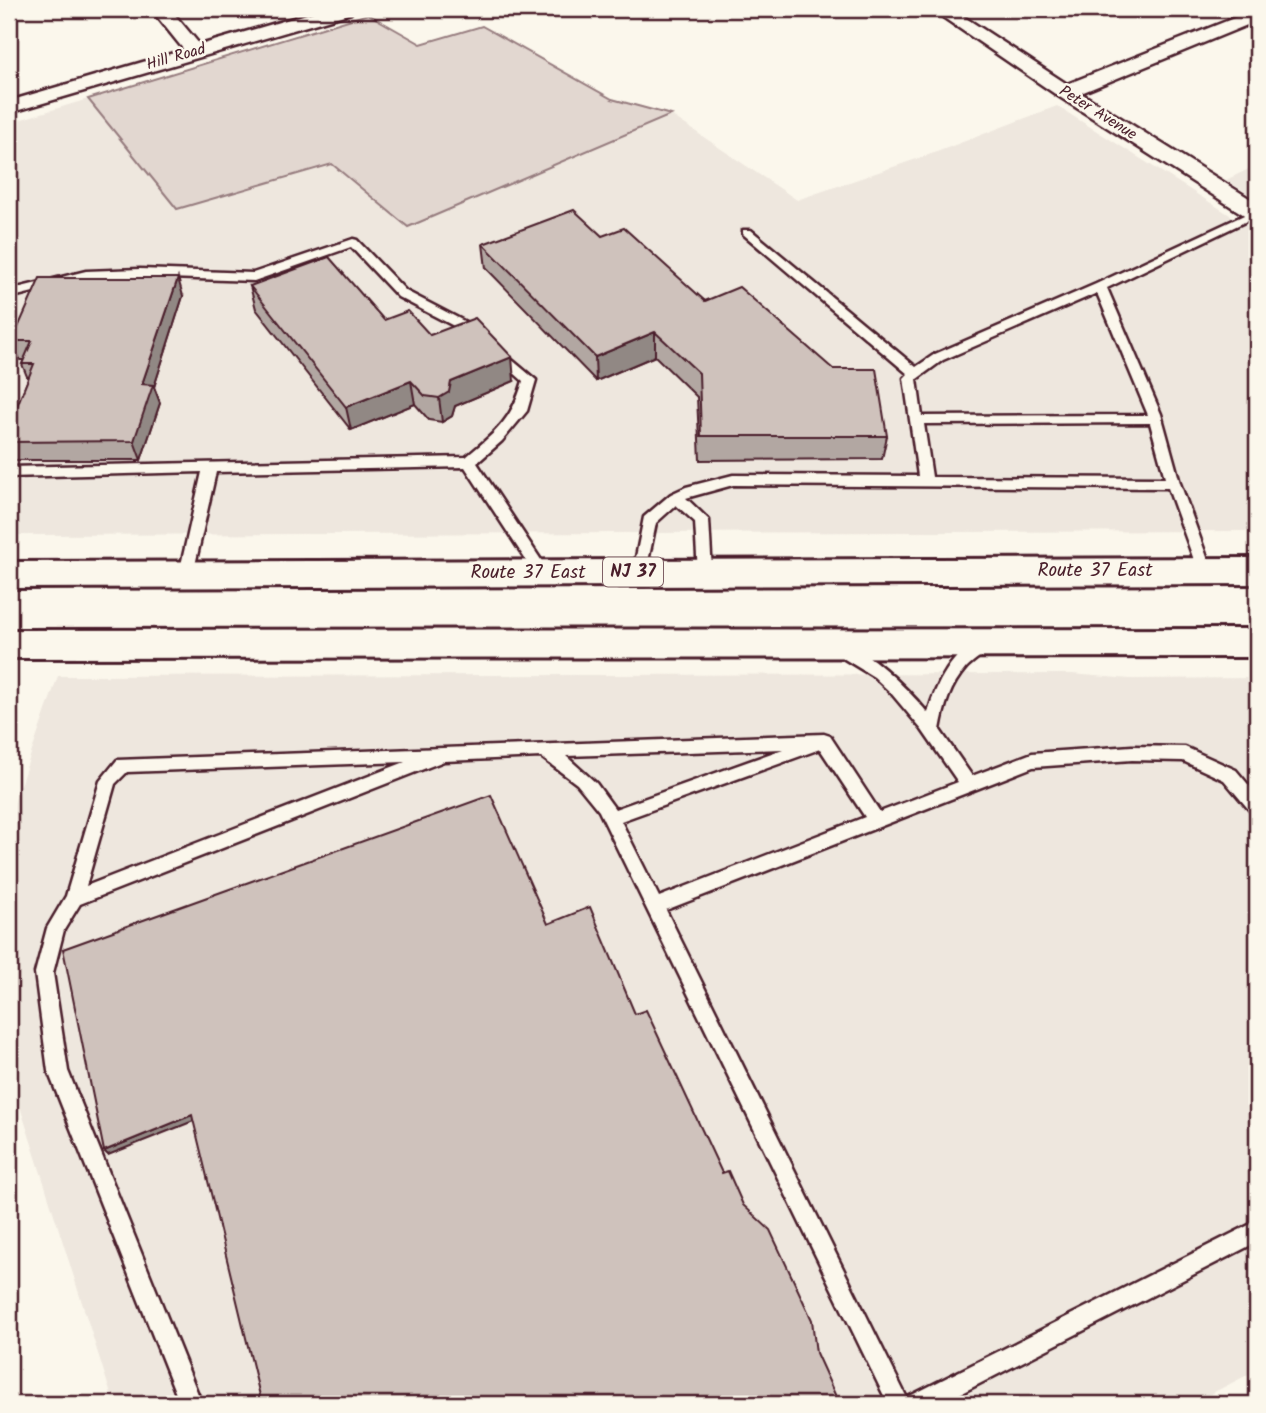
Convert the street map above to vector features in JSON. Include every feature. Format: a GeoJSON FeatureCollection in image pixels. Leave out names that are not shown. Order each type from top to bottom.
{"type":"FeatureCollection","features":[{"type":"Feature","properties":{"kind":"highway","name":"Route 37 East"},"geometry":{"type":"LineString","coordinates":[[9,575],[1257,571]]}},
{"type":"Feature","properties":{"kind":"highway"},"geometry":{"type":"LineString","coordinates":[[9,644],[1257,643]]}},
{"type":"Feature","properties":{"kind":"street"},"geometry":{"type":"LineString","coordinates":[[160,9],[196,51]]}},
{"type":"Feature","properties":{"kind":"street","name":"Hill Road"},"geometry":{"type":"LineString","coordinates":[[9,107],[344,9]]}},
{"type":"Feature","properties":{"kind":"street","name":"Peter Avenue"},"geometry":{"type":"LineString","coordinates":[[940,9],[1065,92],[1257,212]]}},
{"type":"Feature","properties":{"kind":"street"},"geometry":{"type":"LineString","coordinates":[[1065,92],[1257,14]]}},
{"type":"Feature","properties":{"kind":"lane"},"geometry":{"type":"LineString","coordinates":[[926,482],[909,378],[915,373],[939,357],[1100,287],[1257,212]]}},
{"type":"Feature","properties":{"kind":"lane"},"geometry":{"type":"LineString","coordinates":[[747,232],[915,373]]}},
{"type":"Feature","properties":{"kind":"lane"},"geometry":{"type":"LineString","coordinates":[[9,294],[86,275],[140,273],[254,277],[354,242],[402,294],[478,333],[530,380],[522,408],[497,438],[469,462],[9,472]]}},
{"type":"Feature","properties":{"kind":"lane"},"geometry":{"type":"LineString","coordinates":[[1100,287],[1155,419],[1173,483],[1205,571]]}},
{"type":"Feature","properties":{"kind":"lane"},"geometry":{"type":"LineString","coordinates":[[916,420],[1155,419]]}},
{"type":"Feature","properties":{"kind":"lane"},"geometry":{"type":"LineString","coordinates":[[469,462],[542,573]]}},
{"type":"Feature","properties":{"kind":"lane"},"geometry":{"type":"LineString","coordinates":[[186,574],[210,468]]}},
{"type":"Feature","properties":{"kind":"lane"},"geometry":{"type":"LineString","coordinates":[[640,572],[649,521],[676,497],[691,490],[733,480],[1173,483]]}},
{"type":"Feature","properties":{"kind":"lane"},"geometry":{"type":"LineString","coordinates":[[676,497],[702,520],[705,573]]}},
{"type":"Feature","properties":{"kind":"lane"},"geometry":{"type":"LineString","coordinates":[[822,642],[875,668],[913,704],[969,785]]}},
{"type":"Feature","properties":{"kind":"lane"},"geometry":{"type":"LineString","coordinates":[[932,732],[936,700],[948,679],[966,658],[988,642]]}},
{"type":"Feature","properties":{"kind":"lane"},"geometry":{"type":"LineString","coordinates":[[824,741],[877,821]]}},
{"type":"Feature","properties":{"kind":"lane"},"geometry":{"type":"LineString","coordinates":[[191,1404],[58,1071],[44,973],[56,928],[74,899],[108,781],[123,765],[824,741]]}},
{"type":"Feature","properties":{"kind":"lane"},"geometry":{"type":"LineString","coordinates":[[611,817],[824,741]]}},
{"type":"Feature","properties":{"kind":"lane"},"geometry":{"type":"LineString","coordinates":[[542,750],[563,761],[580,776],[598,796],[611,817],[899,1404]]}},
{"type":"Feature","properties":{"kind":"lane"},"geometry":{"type":"LineString","coordinates":[[654,907],[1032,760],[1132,753],[1185,754],[1230,775],[1257,807]]}},
{"type":"Feature","properties":{"kind":"lane"},"geometry":{"type":"LineString","coordinates":[[74,899],[443,754]]}},
{"type":"Feature","properties":{"kind":"lane"},"geometry":{"type":"LineString","coordinates":[[918,1404],[1257,1231]]}},
{"type":"Feature","properties":{"kind":"shaded area"},"geometry":{"type":"Polygon","coordinates":[[[368,14],[421,44],[482,26],[612,99],[671,115],[408,227],[332,164],[177,209],[88,99],[368,14]]]}},
{"type":"Feature","properties":{"kind":"shaded area"},"geometry":{"type":"Polygon","coordinates":[[[88,99],[177,209],[332,164],[408,227],[671,115],[797,200],[934,153],[1057,106],[1257,232],[1257,531],[9,535],[9,123],[88,99]]]}},
{"type":"Feature","properties":{"kind":"shaded area"},"geometry":{"type":"Polygon","coordinates":[[[1257,165],[1257,199],[1226,180],[1257,165]]]}},
{"type":"Feature","properties":{"kind":"shaded area"},"geometry":{"type":"Polygon","coordinates":[[[1072,674],[1130,679],[1257,678],[1257,1370],[1191,1404],[114,1404],[9,1072],[9,817],[58,676],[1072,674]]]}},
{"type":"Feature","properties":{"kind":"building"},"geometry":{"type":"Polygon","coordinates":[[[574,210],[602,236],[624,228],[705,301],[739,287],[833,369],[876,369],[887,436],[701,436],[699,373],[655,332],[595,357],[483,244],[574,210]]]}},
{"type":"Feature","properties":{"kind":"building"},"geometry":{"type":"Polygon","coordinates":[[[329,257],[384,320],[408,311],[430,335],[475,318],[512,357],[451,382],[449,392],[439,398],[425,396],[411,381],[346,407],[250,286],[329,257]]]}},
{"type":"Feature","properties":{"kind":"building"},"geometry":{"type":"Polygon","coordinates":[[[40,278],[178,278],[142,384],[153,385],[134,441],[9,442],[9,426],[34,364],[22,364],[32,341],[12,341],[40,278]]]}},
{"type":"Feature","properties":{"kind":"building"},"geometry":{"type":"Polygon","coordinates":[[[491,795],[548,924],[590,907],[635,1014],[646,1010],[722,1173],[728,1171],[743,1205],[770,1230],[812,1320],[816,1353],[838,1401],[832,1404],[262,1404],[192,1115],[104,1151],[63,949],[491,795]]]}}]}
